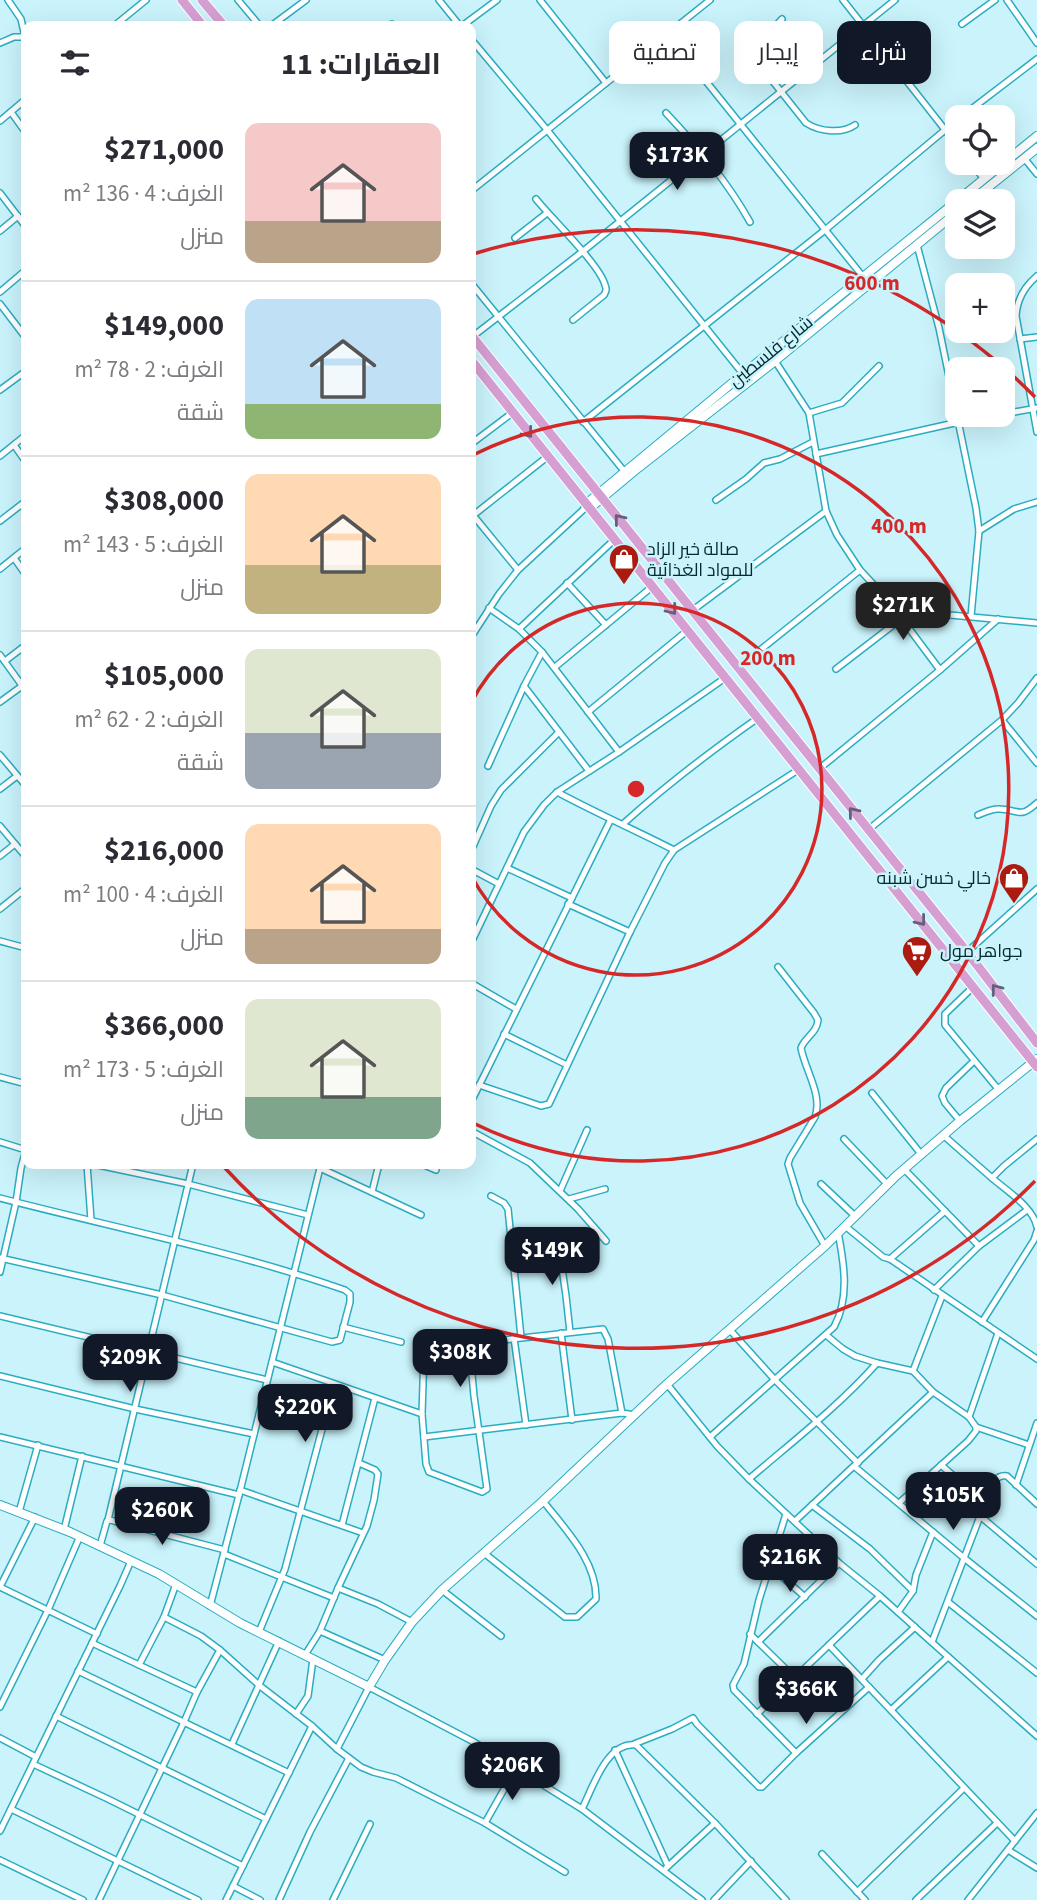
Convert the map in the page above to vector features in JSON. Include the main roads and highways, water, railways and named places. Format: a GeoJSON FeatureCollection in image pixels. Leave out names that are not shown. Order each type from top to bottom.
{"type":"FeatureCollection","features":[{"type":"Feature","properties":{"kind":"main road"},"geometry":{"type":"LineString","coordinates":[[182,0],[199,21]]}},
{"type":"Feature","properties":{"kind":"main road"},"geometry":{"type":"LineString","coordinates":[[202,0],[220,21]]}},
{"type":"Feature","properties":{"kind":"main road"},"geometry":{"type":"LineString","coordinates":[[476,341],[967,952],[1037,1043]]}},
{"type":"Feature","properties":{"kind":"main road"},"geometry":{"type":"LineString","coordinates":[[476,369],[1036,1063]]}},
{"type":"Feature","properties":{"kind":"place","name":"صالة خير الزاد للمواد الغذائية"},"geometry":{"type":"Point","coordinates":[624,586]}},
{"type":"Feature","properties":{"kind":"place","name":"خالي خسن شبنه"},"geometry":{"type":"Point","coordinates":[1014,905]}},
{"type":"Feature","properties":{"kind":"place","name":"جواهر مول"},"geometry":{"type":"Point","coordinates":[917,978]}}]}
